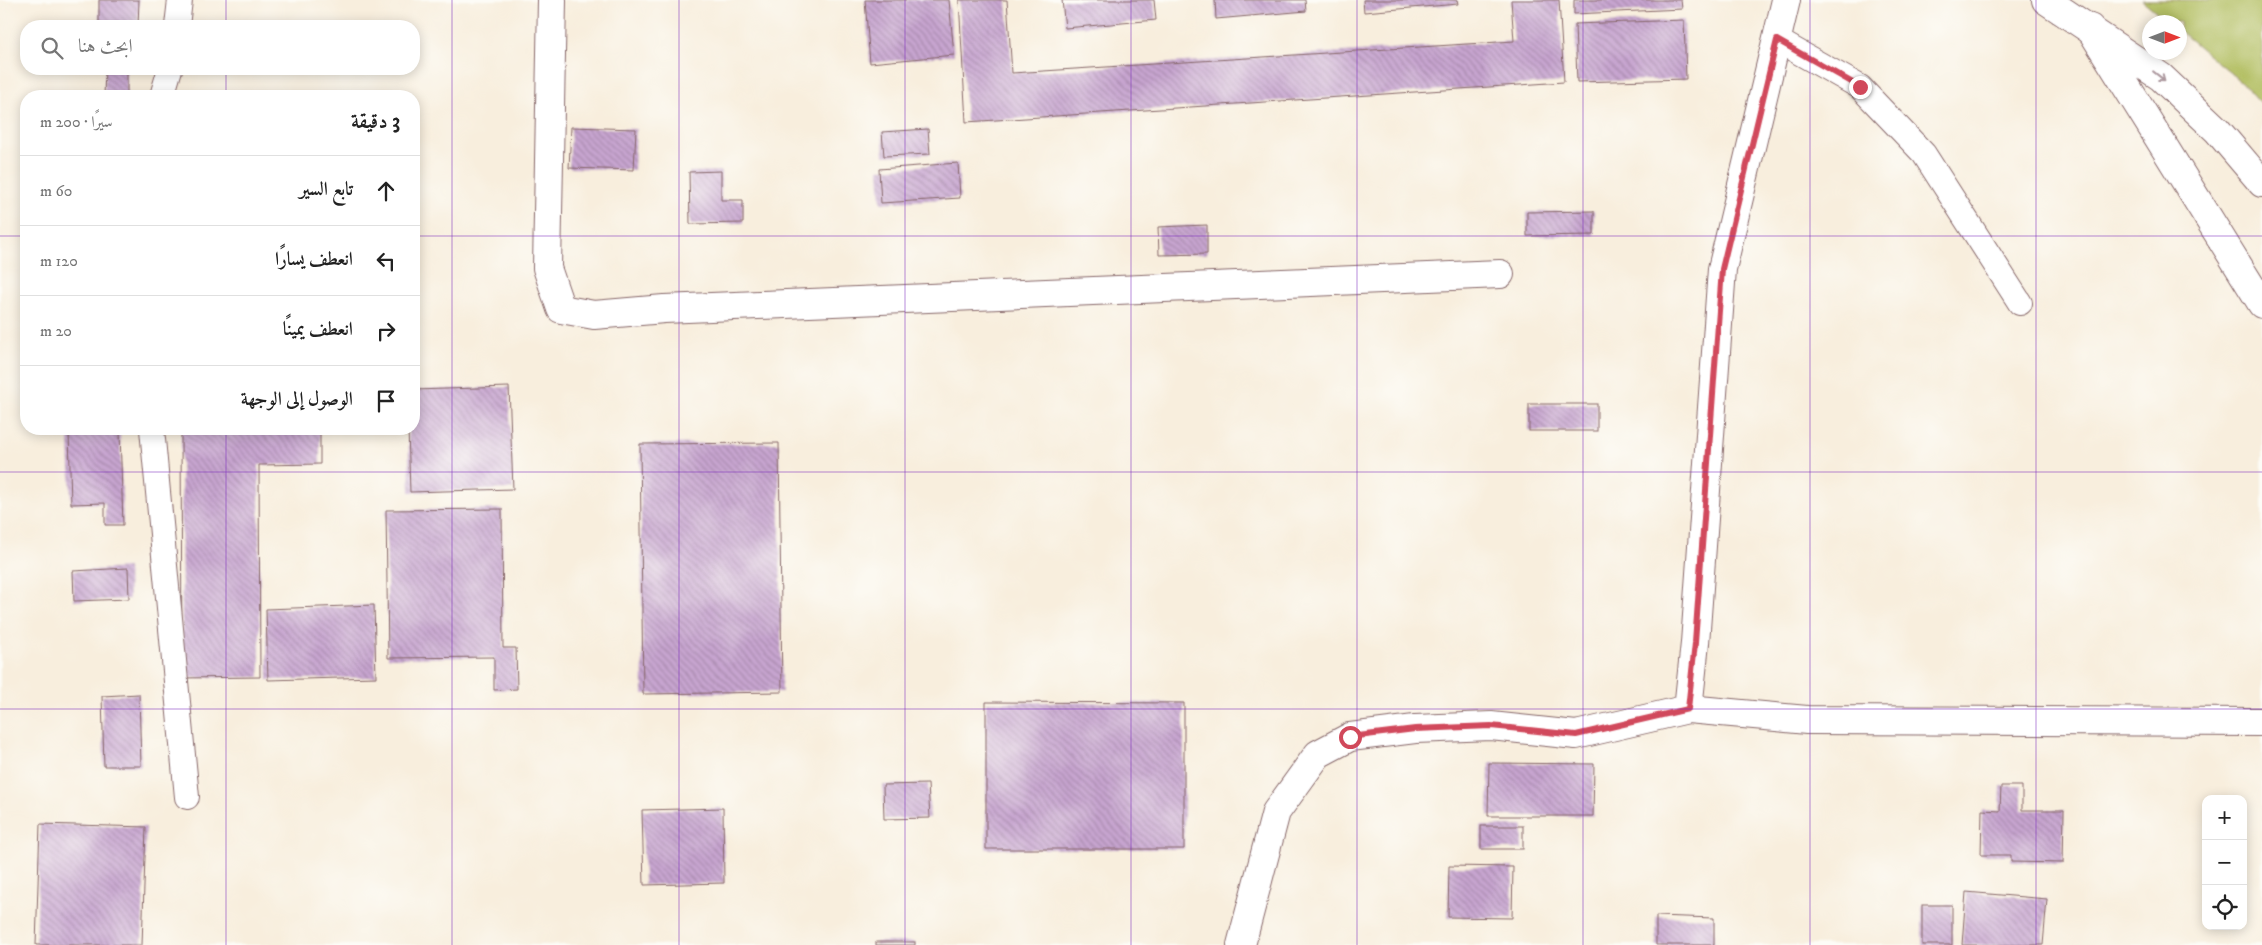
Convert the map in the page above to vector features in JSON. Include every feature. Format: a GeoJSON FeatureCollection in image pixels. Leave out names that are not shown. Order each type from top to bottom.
{"type":"FeatureCollection","features":[{"type":"Feature","properties":{"kind":"main road"},"geometry":{"type":"LineString","coordinates":[[552,0],[547,268],[562,309],[594,316],[664,309],[1500,274]]}},
{"type":"Feature","properties":{"kind":"main road"},"geometry":{"type":"LineString","coordinates":[[1688,709],[1696,633],[1722,269],[1786,0]]}},
{"type":"Feature","properties":{"kind":"main road"},"geometry":{"type":"LineString","coordinates":[[2046,0],[2161,77],[2217,130],[2262,183]]}},
{"type":"Feature","properties":{"kind":"main road"},"geometry":{"type":"LineString","coordinates":[[2090,28],[2262,304]]}},
{"type":"Feature","properties":{"kind":"main road"},"geometry":{"type":"LineString","coordinates":[[1241,945],[1276,812],[1318,754],[1350,737],[1415,729],[1491,726],[1576,735],[1688,709],[1808,720],[2262,722]]}},
{"type":"Feature","properties":{"kind":"lane"},"geometry":{"type":"LineString","coordinates":[[178,20],[180,0]]}},
{"type":"Feature","properties":{"kind":"lane"},"geometry":{"type":"LineString","coordinates":[[1777,40],[1860,87],[1924,154],[2020,303]]}},
{"type":"Feature","properties":{"kind":"lane"},"geometry":{"type":"LineString","coordinates":[[164,90],[168,75]]}},
{"type":"Feature","properties":{"kind":"lane"},"geometry":{"type":"LineString","coordinates":[[153,435],[187,797]]}},
{"type":"Feature","properties":{"kind":"green space"},"geometry":{"type":"Polygon","coordinates":[[[2142,0],[2262,0],[2262,105],[2241,82],[2187,37],[2187,15],[2160,15],[2142,0]]]}},
{"type":"Feature","properties":{"kind":"building"},"geometry":{"type":"Polygon","coordinates":[[[99,0],[139,0],[138,20],[99,20],[99,0]]]}},
{"type":"Feature","properties":{"kind":"building"},"geometry":{"type":"Polygon","coordinates":[[[865,0],[949,0],[954,55],[870,63],[865,0]]]}},
{"type":"Feature","properties":{"kind":"building"},"geometry":{"type":"Polygon","coordinates":[[[959,0],[1007,0],[1012,73],[1514,41],[1511,0],[1559,0],[1564,82],[966,122],[959,0]]]}},
{"type":"Feature","properties":{"kind":"building"},"geometry":{"type":"Polygon","coordinates":[[[1062,0],[1154,0],[1156,20],[1065,28],[1062,0]]]}},
{"type":"Feature","properties":{"kind":"building"},"geometry":{"type":"Polygon","coordinates":[[[1215,0],[1305,0],[1306,11],[1216,19],[1215,0]]]}},
{"type":"Feature","properties":{"kind":"building"},"geometry":{"type":"Polygon","coordinates":[[[1363,0],[1457,0],[1458,4],[1364,12],[1363,0]]]}},
{"type":"Feature","properties":{"kind":"building"},"geometry":{"type":"Polygon","coordinates":[[[1574,0],[1681,0],[1682,9],[1574,14],[1574,0]]]}},
{"type":"Feature","properties":{"kind":"building"},"geometry":{"type":"Polygon","coordinates":[[[1684,20],[1686,79],[1577,82],[1575,24],[1684,20]]]}},
{"type":"Feature","properties":{"kind":"building"},"geometry":{"type":"Polygon","coordinates":[[[105,75],[127,75],[127,90],[104,90],[105,75]]]}},
{"type":"Feature","properties":{"kind":"building"},"geometry":{"type":"Polygon","coordinates":[[[571,127],[636,129],[634,170],[569,168],[571,127]]]}},
{"type":"Feature","properties":{"kind":"building"},"geometry":{"type":"Polygon","coordinates":[[[928,129],[930,154],[884,156],[882,132],[928,129]]]}},
{"type":"Feature","properties":{"kind":"building"},"geometry":{"type":"Polygon","coordinates":[[[958,163],[960,198],[881,203],[879,169],[958,163]]]}},
{"type":"Feature","properties":{"kind":"building"},"geometry":{"type":"Polygon","coordinates":[[[721,171],[721,200],[743,200],[743,223],[690,224],[689,172],[721,171]]]}},
{"type":"Feature","properties":{"kind":"building"},"geometry":{"type":"Polygon","coordinates":[[[1594,211],[1594,235],[1527,236],[1527,212],[1594,211]]]}},
{"type":"Feature","properties":{"kind":"building"},"geometry":{"type":"Polygon","coordinates":[[[1207,225],[1207,254],[1159,255],[1158,227],[1207,225]]]}},
{"type":"Feature","properties":{"kind":"building"},"geometry":{"type":"Polygon","coordinates":[[[509,387],[513,489],[410,492],[408,435],[420,435],[420,390],[509,387]]]}},
{"type":"Feature","properties":{"kind":"building"},"geometry":{"type":"Polygon","coordinates":[[[1529,404],[1597,404],[1597,431],[1529,431],[1529,404]]]}},
{"type":"Feature","properties":{"kind":"building"},"geometry":{"type":"Polygon","coordinates":[[[69,435],[120,435],[123,525],[105,525],[105,503],[71,504],[69,435]]]}},
{"type":"Feature","properties":{"kind":"building"},"geometry":{"type":"Polygon","coordinates":[[[181,435],[320,435],[320,464],[259,465],[260,677],[182,678],[181,435]]]}},
{"type":"Feature","properties":{"kind":"building"},"geometry":{"type":"Polygon","coordinates":[[[779,443],[782,692],[643,694],[640,444],[779,443]]]}},
{"type":"Feature","properties":{"kind":"building"},"geometry":{"type":"Polygon","coordinates":[[[502,509],[503,648],[516,648],[517,689],[494,690],[494,657],[388,658],[386,510],[502,509]]]}},
{"type":"Feature","properties":{"kind":"building"},"geometry":{"type":"Polygon","coordinates":[[[128,568],[129,599],[74,601],[73,571],[128,568]]]}},
{"type":"Feature","properties":{"kind":"building"},"geometry":{"type":"Polygon","coordinates":[[[374,605],[376,677],[268,680],[266,609],[374,605]]]}},
{"type":"Feature","properties":{"kind":"building"},"geometry":{"type":"Polygon","coordinates":[[[139,694],[141,766],[104,766],[102,696],[139,694]]]}},
{"type":"Feature","properties":{"kind":"building"},"geometry":{"type":"Polygon","coordinates":[[[986,702],[1184,703],[1184,849],[986,849],[986,702]]]}},
{"type":"Feature","properties":{"kind":"building"},"geometry":{"type":"Polygon","coordinates":[[[1489,763],[1594,764],[1593,816],[1488,816],[1489,763]]]}},
{"type":"Feature","properties":{"kind":"building"},"geometry":{"type":"Polygon","coordinates":[[[928,784],[930,818],[884,819],[883,785],[928,784]]]}},
{"type":"Feature","properties":{"kind":"building"},"geometry":{"type":"Polygon","coordinates":[[[2001,786],[2022,786],[2022,810],[2064,810],[2063,863],[2011,862],[2011,855],[1981,855],[1982,810],[2000,811],[2001,786]]]}},
{"type":"Feature","properties":{"kind":"building"},"geometry":{"type":"Polygon","coordinates":[[[723,808],[724,883],[644,885],[642,810],[723,808]]]}},
{"type":"Feature","properties":{"kind":"building"},"geometry":{"type":"Polygon","coordinates":[[[40,824],[146,827],[142,945],[36,945],[40,824]]]}},
{"type":"Feature","properties":{"kind":"building"},"geometry":{"type":"Polygon","coordinates":[[[1481,826],[1523,826],[1523,849],[1481,849],[1481,826]]]}},
{"type":"Feature","properties":{"kind":"building"},"geometry":{"type":"Polygon","coordinates":[[[1449,866],[1513,867],[1512,918],[1448,917],[1449,866]]]}},
{"type":"Feature","properties":{"kind":"building"},"geometry":{"type":"Polygon","coordinates":[[[1966,892],[2047,899],[2043,945],[1962,945],[1966,892]]]}},
{"type":"Feature","properties":{"kind":"building"},"geometry":{"type":"Polygon","coordinates":[[[1922,905],[1952,905],[1952,945],[1922,945],[1922,905]]]}},
{"type":"Feature","properties":{"kind":"building"},"geometry":{"type":"Polygon","coordinates":[[[1656,916],[1714,918],[1714,945],[1656,945],[1656,916]]]}},
{"type":"Feature","properties":{"kind":"building"},"geometry":{"type":"Polygon","coordinates":[[[876,942],[915,942],[915,945],[876,945],[876,942]]]}},
{"type":"Feature","properties":{"kind":"route"},"geometry":{"type":"LineString","coordinates":[[1350,737],[1415,729],[1491,726],[1576,735],[1688,709],[1695,643],[1722,269],[1777,40],[1860,87]]}}]}
